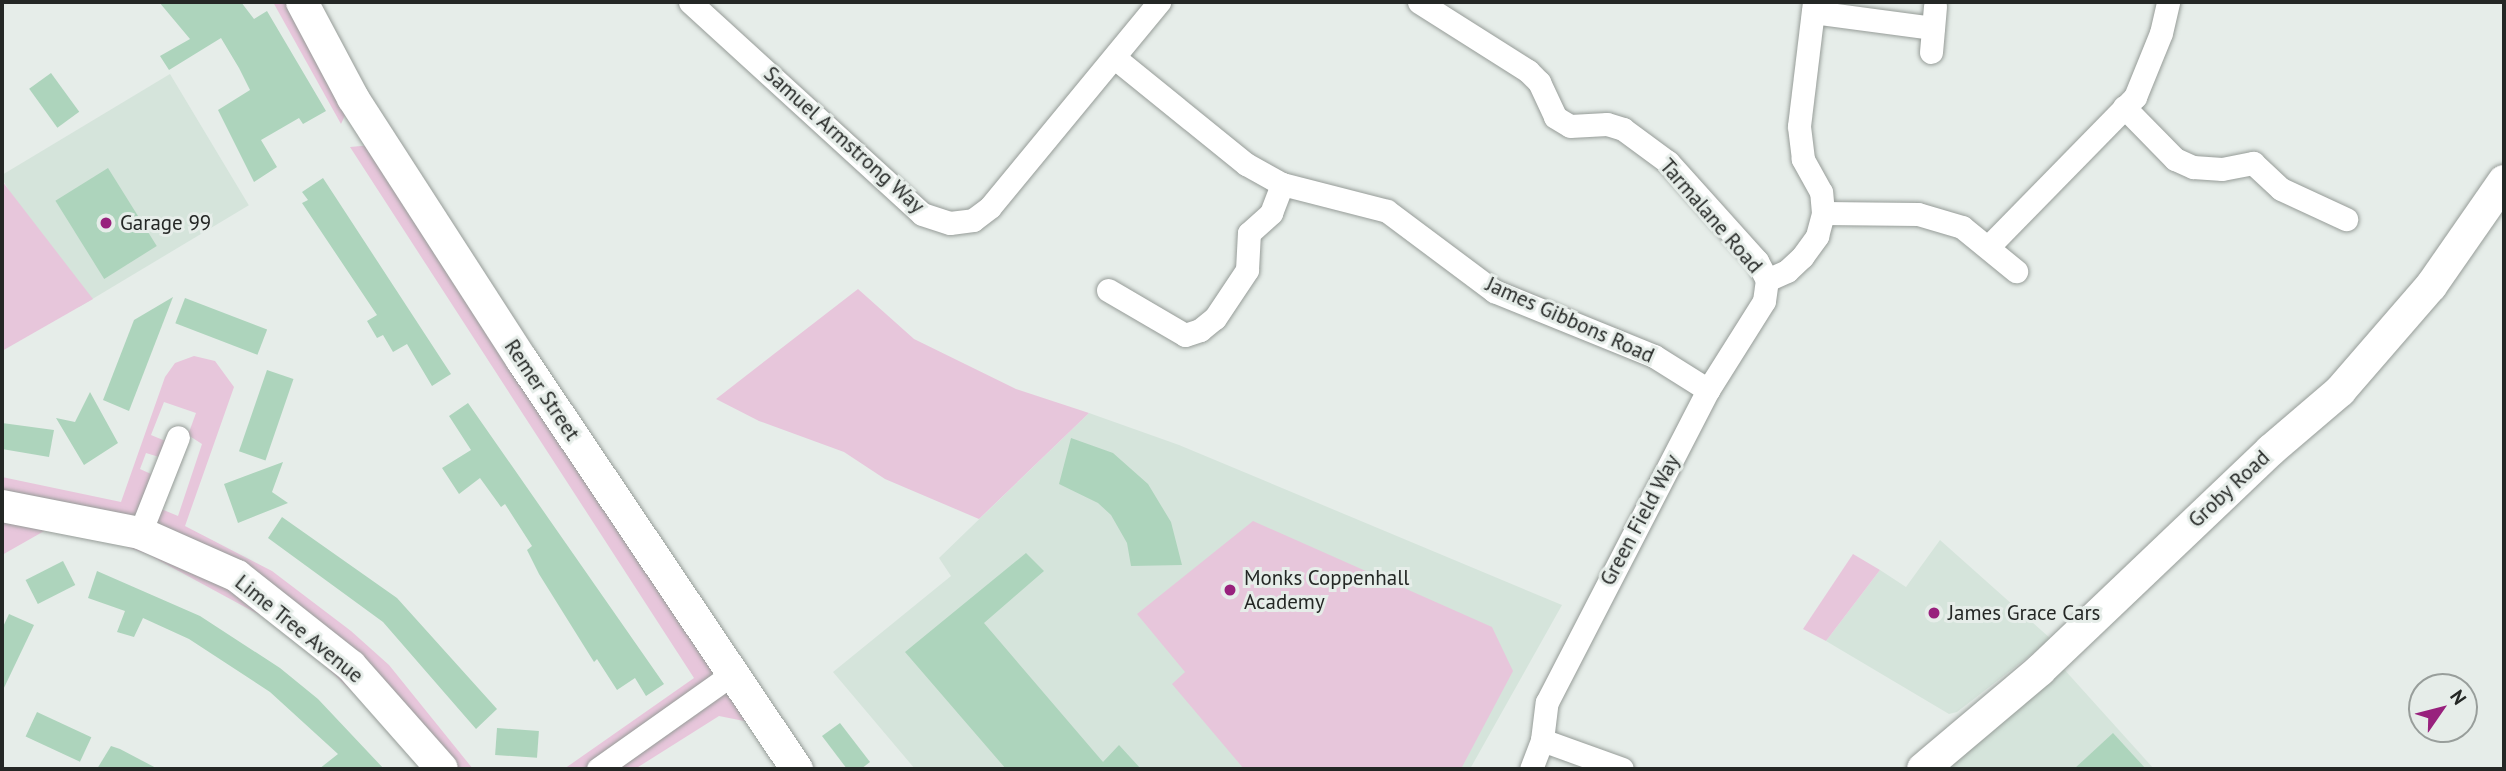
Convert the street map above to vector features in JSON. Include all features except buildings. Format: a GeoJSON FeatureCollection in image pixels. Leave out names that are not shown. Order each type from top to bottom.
{"type":"FeatureCollection","features":[{"type":"Feature","properties":{"kind":"street","name":"Remer Street"},"geometry":{"type":"LineString","coordinates":[[302,2],[353,98],[731,675],[797,769]]}},
{"type":"Feature","properties":{"kind":"street","name":"Samuel Armstrong Way"},"geometry":{"type":"LineString","coordinates":[[690,2],[922,214],[950,223],[973,220],[990,207],[1159,2]]}},
{"type":"Feature","properties":{"kind":"street","name":"Tarmalane Road"},"geometry":{"type":"LineString","coordinates":[[1419,2],[1528,71],[1539,82],[1555,117],[1570,126],[1607,124],[1623,129],[1668,162],[1757,261],[1767,280]]}},
{"type":"Feature","properties":{"kind":"street"},"geometry":{"type":"LineString","coordinates":[[1988,247],[2124,107],[2149,65],[2168,2]]}},
{"type":"Feature","properties":{"kind":"street"},"geometry":{"type":"LineString","coordinates":[[1767,280],[1787,271],[1802,257],[1817,236],[1823,213],[1821,192],[1803,159],[1799,126],[1814,7],[1934,17],[1931,52]]}},
{"type":"Feature","properties":{"kind":"street","name":"James Gibbons Road"},"geometry":{"type":"LineString","coordinates":[[1115,58],[1246,164],[1282,184],[1387,211],[1494,291],[1654,356],[1708,390]]}},
{"type":"Feature","properties":{"kind":"street"},"geometry":{"type":"LineString","coordinates":[[2124,107],[2175,159],[2193,167],[2222,169],[2253,163],[2281,189],[2346,219]]}},
{"type":"Feature","properties":{"kind":"street","name":"Groby Road"},"geometry":{"type":"LineString","coordinates":[[1923,769],[2040,670],[2271,450],[2340,391],[2431,286],[2504,181]]}},
{"type":"Feature","properties":{"kind":"street"},"geometry":{"type":"LineString","coordinates":[[1108,290],[1185,335],[1200,330],[1215,318],[1247,270],[1250,233],[1271,213],[1282,184]]}},
{"type":"Feature","properties":{"kind":"street"},"geometry":{"type":"LineString","coordinates":[[1823,213],[1918,214],[1962,227],[2016,271]]}},
{"type":"Feature","properties":{"kind":"street","name":"Green Field Way"},"geometry":{"type":"LineString","coordinates":[[1531,769],[1542,740],[1547,702],[1708,390],[1765,301],[1767,280]]}},
{"type":"Feature","properties":{"kind":"street"},"geometry":{"type":"LineString","coordinates":[[140,533],[178,437]]}},
{"type":"Feature","properties":{"kind":"street","name":"Lime Tree Avenue"},"geometry":{"type":"LineString","coordinates":[[3,508],[140,533],[237,576],[351,666],[442,769]]}},
{"type":"Feature","properties":{"kind":"street"},"geometry":{"type":"LineString","coordinates":[[598,769],[731,675]]}},
{"type":"Feature","properties":{"kind":"street"},"geometry":{"type":"LineString","coordinates":[[1542,740],[1622,769]]}},
{"type":"Feature","properties":{"kind":"shaded area"},"geometry":{"type":"Polygon","coordinates":[[[273,2],[302,2],[353,98],[341,124],[273,2]]]}},
{"type":"Feature","properties":{"kind":"shaded area"},"geometry":{"type":"Polygon","coordinates":[[[170,74],[249,205],[79,307],[2,175],[170,74]]]}},
{"type":"Feature","properties":{"kind":"shaded area"},"geometry":{"type":"Polygon","coordinates":[[[383,144],[749,722],[719,716],[635,769],[564,769],[694,678],[350,147],[383,144]]]}},
{"type":"Feature","properties":{"kind":"shaded area"},"geometry":{"type":"Polygon","coordinates":[[[2,181],[93,299],[2,351],[2,181]]]}},
{"type":"Feature","properties":{"kind":"shaded area"},"geometry":{"type":"Polygon","coordinates":[[[858,289],[914,339],[1016,389],[1089,413],[979,519],[885,479],[844,452],[759,421],[716,399],[858,289]]]}},
{"type":"Feature","properties":{"kind":"shaded area"},"geometry":{"type":"Polygon","coordinates":[[[194,356],[215,361],[234,387],[185,526],[272,571],[351,631],[389,665],[473,769],[421,769],[378,716],[306,648],[271,621],[149,555],[108,540],[46,530],[2,555],[2,477],[121,502],[165,377],[175,363],[194,356]],[[164,402],[151,435],[175,445],[169,460],[146,453],[140,469],[151,474],[142,501],[178,516],[202,444],[188,435],[196,413],[164,402]]]}},
{"type":"Feature","properties":{"kind":"shaded area","name":"Monks Coppenhall Academy"},"geometry":{"type":"Polygon","coordinates":[[[1089,413],[1179,445],[1562,605],[1470,769],[915,769],[833,672],[951,576],[939,558],[1089,413]]]}},
{"type":"Feature","properties":{"kind":"shaded area"},"geometry":{"type":"Polygon","coordinates":[[[1253,521],[1492,627],[1513,671],[1461,769],[1244,769],[1172,684],[1185,672],[1137,614],[1253,521]]]}},
{"type":"Feature","properties":{"kind":"shaded area","name":"James Grace Cars"},"geometry":{"type":"Polygon","coordinates":[[[1940,540],[2051,639],[1957,712],[1949,714],[1826,641],[1880,570],[1906,587],[1940,540]]]}},
{"type":"Feature","properties":{"kind":"shaded area"},"geometry":{"type":"Polygon","coordinates":[[[1853,554],[1880,570],[1826,641],[1803,629],[1853,554]]]}},
{"type":"Feature","properties":{"kind":"shaded area"},"geometry":{"type":"Polygon","coordinates":[[[2062,667],[2154,769],[1945,769],[2062,667]]]}},
{"type":"Feature","properties":{"kind":"place","name":"Garage 99"},"geometry":{"type":"Point","coordinates":[106,223]}},
{"type":"Feature","properties":{"kind":"place","name":"Monks Coppenhall Academy"},"geometry":{"type":"Point","coordinates":[1230,590]}},
{"type":"Feature","properties":{"kind":"place","name":"James Grace Cars"},"geometry":{"type":"Point","coordinates":[1934,613]}}]}
